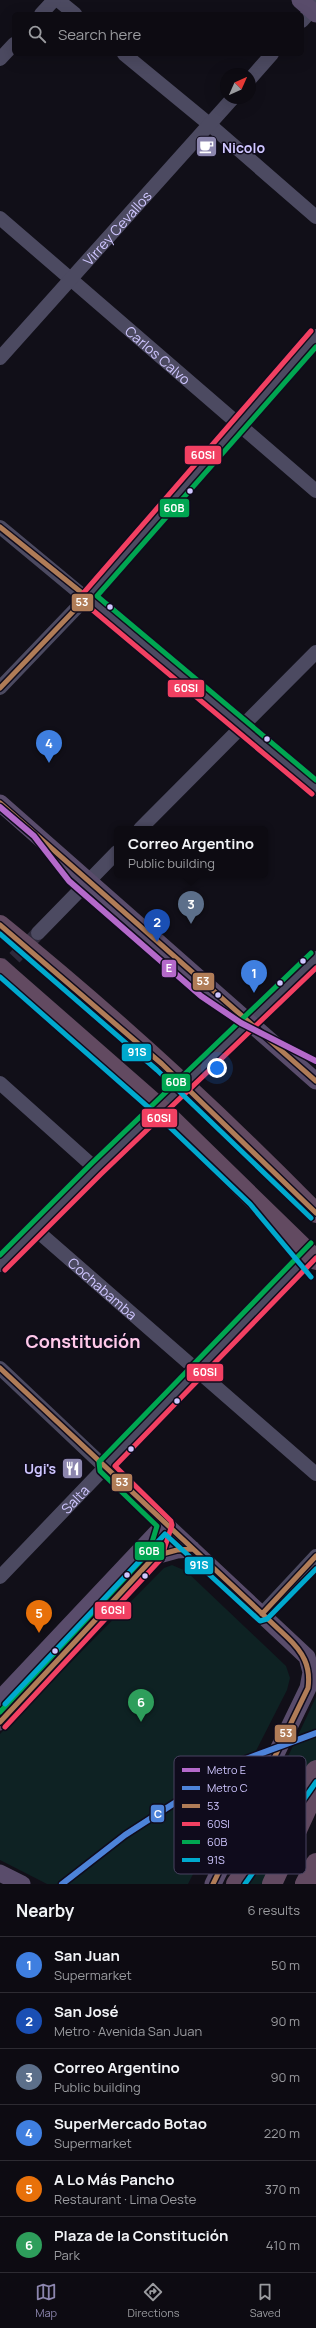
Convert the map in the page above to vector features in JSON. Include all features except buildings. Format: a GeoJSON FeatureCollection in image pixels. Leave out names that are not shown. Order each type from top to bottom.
{"type":"FeatureCollection","features":[{"type":"Feature","properties":{"kind":"highway"},"geometry":{"type":"LineString","coordinates":[[0,925],[90,1000],[222,1118],[316,1213]]}},
{"type":"Feature","properties":{"kind":"highway"},"geometry":{"type":"LineString","coordinates":[[0,968],[161,1109],[254,1199],[310,1267]]}},
{"type":"Feature","properties":{"kind":"highway"},"geometry":{"type":"LineString","coordinates":[[306,1784],[316,1770]]}},
{"type":"Feature","properties":{"kind":"highway"},"geometry":{"type":"LineString","coordinates":[[306,1811],[316,1789]]}},
{"type":"Feature","properties":{"kind":"highway"},"geometry":{"type":"LineString","coordinates":[[306,1830],[316,1809]]}},
{"type":"Feature","properties":{"kind":"highway"},"geometry":{"type":"LineString","coordinates":[[305,1884],[316,1864]]}},
{"type":"Feature","properties":{"kind":"highway"},"geometry":{"type":"LineString","coordinates":[[236,1884],[243,1874]]}},
{"type":"Feature","properties":{"kind":"highway"},"geometry":{"type":"LineString","coordinates":[[272,1884],[277,1874]]}},
{"type":"Feature","properties":{"kind":"highway"},"geometry":{"type":"LineString","coordinates":[[281,1884],[286,1874]]}},
{"type":"Feature","properties":{"kind":"main road"},"geometry":{"type":"LineString","coordinates":[[0,803],[316,1081]]}},
{"type":"Feature","properties":{"kind":"main road"},"geometry":{"type":"LineString","coordinates":[[165,1524],[262,1614],[309,1662],[311,1672],[308,1688],[275,1756]]}},
{"type":"Feature","properties":{"kind":"main road"},"geometry":{"type":"LineString","coordinates":[[155,1556],[165,1524]]}},
{"type":"Feature","properties":{"kind":"main road"},"geometry":{"type":"LineString","coordinates":[[0,1722],[5,1697],[165,1524]]}},
{"type":"Feature","properties":{"kind":"main road"},"geometry":{"type":"LineString","coordinates":[[5,1697],[155,1556],[176,1550],[192,1549]]}},
{"type":"Feature","properties":{"kind":"main road"},"geometry":{"type":"LineString","coordinates":[[0,1873],[22,1884]]}},
{"type":"Feature","properties":{"kind":"main road"},"geometry":{"type":"LineString","coordinates":[[213,1884],[218,1874]]}},
{"type":"Feature","properties":{"kind":"street"},"geometry":{"type":"LineString","coordinates":[[43,12],[54,0]]}},
{"type":"Feature","properties":{"kind":"street"},"geometry":{"type":"LineString","coordinates":[[58,0],[73,12]]}},
{"type":"Feature","properties":{"kind":"street"},"geometry":{"type":"LineString","coordinates":[[0,59],[12,46]]}},
{"type":"Feature","properties":{"kind":"street"},"geometry":{"type":"LineString","coordinates":[[126,56],[209,124],[316,217]]}},
{"type":"Feature","properties":{"kind":"street"},"geometry":{"type":"LineString","coordinates":[[256,72],[270,56]]}},
{"type":"Feature","properties":{"kind":"street","name":"Virrey Cevallos"},"geometry":{"type":"LineString","coordinates":[[0,358],[227,104]]}},
{"type":"Feature","properties":{"kind":"street","name":"Carlos Calvo"},"geometry":{"type":"LineString","coordinates":[[0,218],[316,491]]}},
{"type":"Feature","properties":{"kind":"street"},"geometry":{"type":"LineString","coordinates":[[0,688],[87,597],[316,336]]}},
{"type":"Feature","properties":{"kind":"street"},"geometry":{"type":"LineString","coordinates":[[0,526],[316,789]]}},
{"type":"Feature","properties":{"kind":"street"},"geometry":{"type":"LineString","coordinates":[[143,826],[316,652]]}},
{"type":"Feature","properties":{"kind":"street"},"geometry":{"type":"LineString","coordinates":[[38,932],[114,855]]}},
{"type":"Feature","properties":{"kind":"street"},"geometry":{"type":"LineString","coordinates":[[0,1265],[96,1169],[316,958]]}},
{"type":"Feature","properties":{"kind":"street"},"geometry":{"type":"LineString","coordinates":[[0,1083],[96,1169]]}},
{"type":"Feature","properties":{"kind":"street","name":"Cochabamba"},"geometry":{"type":"LineString","coordinates":[[35,1229],[316,1474]]}},
{"type":"Feature","properties":{"kind":"street","name":"Salta"},"geometry":{"type":"LineString","coordinates":[[0,1577],[197,1371],[310,1267]]}},
{"type":"Feature","properties":{"kind":"street"},"geometry":{"type":"LineString","coordinates":[[0,1368],[165,1524]]}},
{"type":"Feature","properties":{"kind":"street"},"geometry":{"type":"LineString","coordinates":[[262,1614],[316,1556]]}},
{"type":"Feature","properties":{"kind":"green space"},"geometry":{"type":"Polygon","coordinates":[[[172,1565],[186,1571],[286,1666],[290,1678],[287,1690],[253,1756],[174,1756],[174,1874],[193,1874],[188,1884],[47,1884],[0,1860],[0,1734],[164,1568],[172,1565]]]}},
{"type":"Feature","properties":{"kind":"green space"},"geometry":{"type":"Polygon","coordinates":[[[316,1697],[316,1762],[306,1776],[306,1756],[288,1756],[316,1697]]]}},
{"type":"Feature","properties":{"kind":"green space"},"geometry":{"type":"Polygon","coordinates":[[[233,1874],[235,1874],[228,1884],[233,1874]]]}},
{"type":"Feature","properties":{"kind":"green space"},"geometry":{"type":"Polygon","coordinates":[[[246,1874],[272,1874],[268,1884],[239,1884],[246,1874]]]}},
{"type":"Feature","properties":{"kind":"tunnel"},"geometry":{"type":"LineString","coordinates":[[0,973],[38,933]]}},
{"type":"Feature","properties":{"kind":"metro line","name":"E"},"geometry":{"type":"LineString","coordinates":[[0,807],[34,836],[69,881],[201,996],[241,1023],[316,1061]]}},
{"type":"Feature","properties":{"kind":"metro line","name":"C"},"geometry":{"type":"LineString","coordinates":[[254,1756],[316,1733]]}},
{"type":"Feature","properties":{"kind":"metro line","name":"C"},"geometry":{"type":"LineString","coordinates":[[62,1884],[125,1835],[174,1803]]}},
{"type":"Feature","properties":{"kind":"transit line","name":"60SI"},"geometry":{"type":"LineString","coordinates":[[311,331],[80,597],[83,602],[312,794]]}},
{"type":"Feature","properties":{"kind":"transit line","name":"60B"},"geometry":{"type":"LineString","coordinates":[[316,347],[97,596],[316,780]]}},
{"type":"Feature","properties":{"kind":"transit line","name":"53"},"geometry":{"type":"LineString","coordinates":[[0,527],[87,597],[0,688]]}},
{"type":"Feature","properties":{"kind":"transit line","name":"53"},"geometry":{"type":"LineString","coordinates":[[0,803],[316,1081]]}},
{"type":"Feature","properties":{"kind":"transit line","name":"53"},"geometry":{"type":"LineString","coordinates":[[0,925],[162,1064],[316,1213]]}},
{"type":"Feature","properties":{"kind":"transit line","name":"91S"},"geometry":{"type":"LineString","coordinates":[[0,934],[157,1070],[311,1218]]}},
{"type":"Feature","properties":{"kind":"transit line","name":"60B"},"geometry":{"type":"LineString","coordinates":[[0,1255],[91,1164],[311,953]]}},
{"type":"Feature","properties":{"kind":"transit line","name":"60SI"},"geometry":{"type":"LineString","coordinates":[[5,1270],[101,1174],[316,968]]}},
{"type":"Feature","properties":{"kind":"transit line","name":"91S"},"geometry":{"type":"LineString","coordinates":[[0,977],[156,1114],[250,1204],[311,1277]]}},
{"type":"Feature","properties":{"kind":"transit line","name":"60B"},"geometry":{"type":"LineString","coordinates":[[0,1712],[149,1552],[157,1526],[100,1471],[99,1462],[311,1243]]}},
{"type":"Feature","properties":{"kind":"transit line","name":"60SI"},"geometry":{"type":"LineString","coordinates":[[5,1727],[161,1559],[172,1525],[171,1521],[115,1466],[316,1258]]}},
{"type":"Feature","properties":{"kind":"transit line","name":"53"},"geometry":{"type":"LineString","coordinates":[[0,1368],[297,1648],[307,1666],[309,1680],[308,1688],[275,1756]]}},
{"type":"Feature","properties":{"kind":"transit line","name":"91S"},"geometry":{"type":"LineString","coordinates":[[5,1704],[165,1534],[260,1621],[267,1619],[316,1569]]}},
{"type":"Feature","properties":{"kind":"transit line","name":"53"},"geometry":{"type":"LineString","coordinates":[[0,1722],[155,1556],[177,1550],[192,1549]]}},
{"type":"Feature","properties":{"kind":"transit line","name":"53"},"geometry":{"type":"LineString","coordinates":[[262,1614],[316,1556]]}},
{"type":"Feature","properties":{"kind":"transit line","name":"91S"},"geometry":{"type":"LineString","coordinates":[[306,1796],[316,1782]]}},
{"type":"Feature","properties":{"kind":"transit line","name":"53"},"geometry":{"type":"LineString","coordinates":[[213,1884],[218,1874]]}},
{"type":"Feature","properties":{"kind":"transit line","name":"91S"},"geometry":{"type":"LineString","coordinates":[[245,1884],[252,1874]]}},
{"type":"Feature","properties":{"kind":"place","name":"Nicolo"},"geometry":{"type":"Point","coordinates":[206,147]}},
{"type":"Feature","properties":{"kind":"place","name":"SuperMercado Botao"},"geometry":{"type":"Point","coordinates":[49,763]}},
{"type":"Feature","properties":{"kind":"place","name":"Correo Argentino"},"geometry":{"type":"Point","coordinates":[191,924]}},
{"type":"Feature","properties":{"kind":"place","name":"San José"},"geometry":{"type":"Point","coordinates":[157,942]}},
{"type":"Feature","properties":{"kind":"place","name":"San Juan"},"geometry":{"type":"Point","coordinates":[254,993]}},
{"type":"Feature","properties":{"kind":"place","name":"Ugi's"},"geometry":{"type":"Point","coordinates":[72,1468]}},
{"type":"Feature","properties":{"kind":"place","name":"A Lo Más Pancho"},"geometry":{"type":"Point","coordinates":[39,1633]}},
{"type":"Feature","properties":{"kind":"place","name":"Plaza de la Constitución"},"geometry":{"type":"Point","coordinates":[141,1722]}},
{"type":"Feature","properties":{"kind":"district","name":"Constitución"},"geometry":{"type":"Point","coordinates":[83,1341]}}]}
